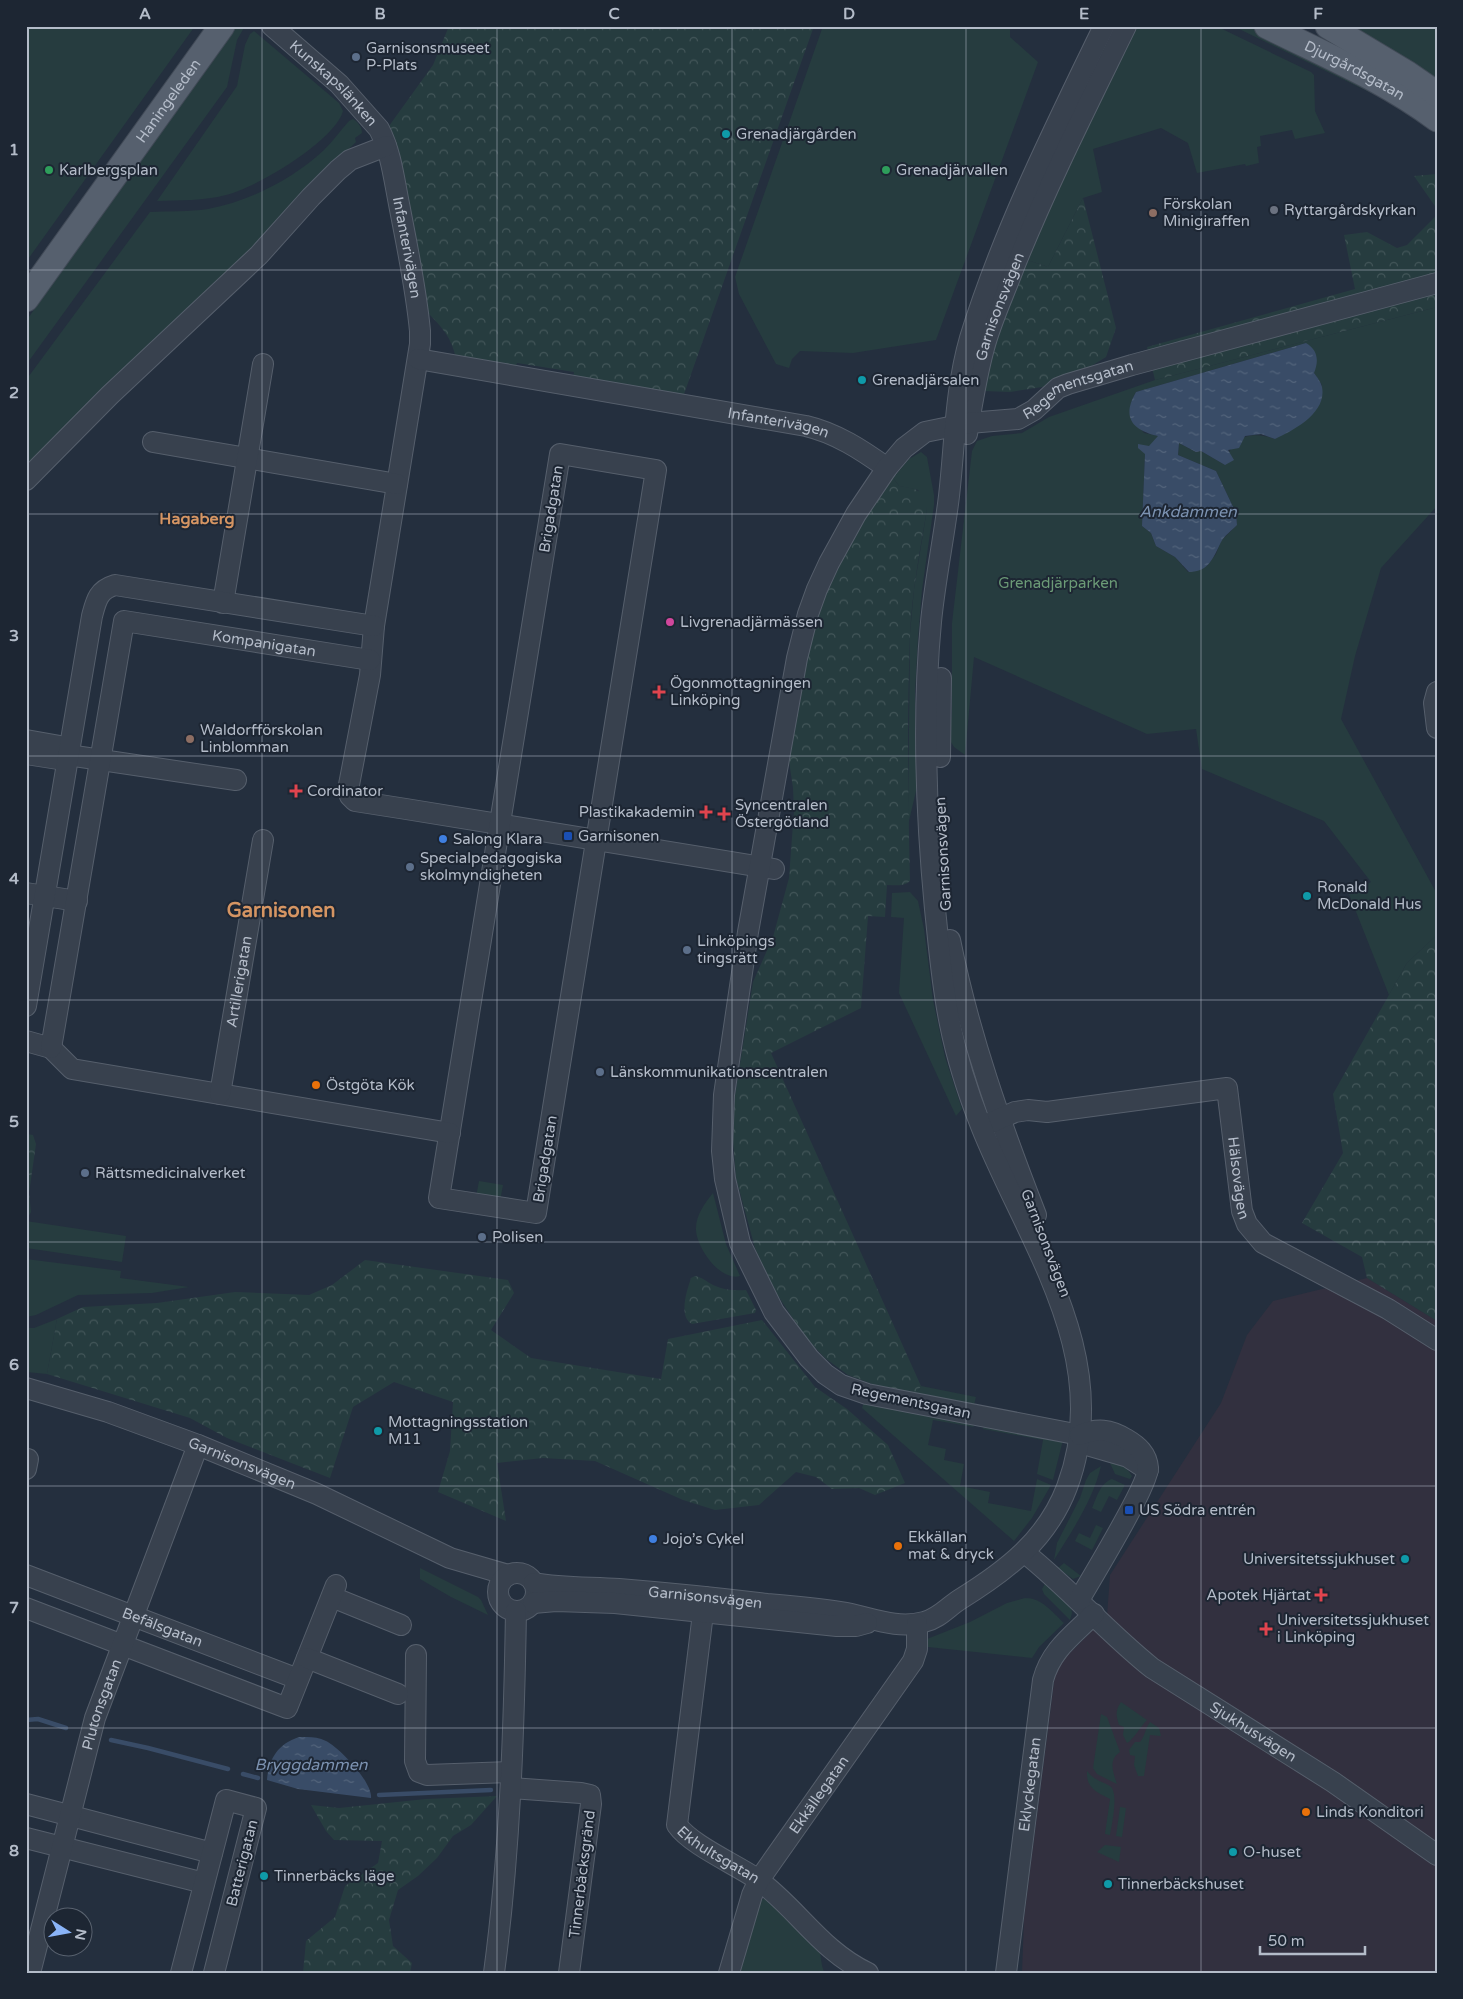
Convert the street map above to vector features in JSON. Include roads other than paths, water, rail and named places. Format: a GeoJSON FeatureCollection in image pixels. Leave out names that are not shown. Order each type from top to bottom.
{"type":"FeatureCollection","features":[{"type":"Feature","properties":{"kind":"main road","name":"Haningeleden"},"geometry":{"type":"LineString","coordinates":[[26,299],[222,26]]}},
{"type":"Feature","properties":{"kind":"main road","name":"Djurgårdsgatan"},"geometry":{"type":"LineString","coordinates":[[1267,26],[1371,77],[1437,119]]}},
{"type":"Feature","properties":{"kind":"main road","name":"Djurgårdsgatan"},"geometry":{"type":"LineString","coordinates":[[1328,26],[1408,74],[1437,94]]}},
{"type":"Feature","properties":{"kind":"street","name":"Garnisonsvägen"},"geometry":{"type":"LineString","coordinates":[[528,1599],[704,1605],[837,1626],[856,1626],[876,1622],[926,1621],[1048,1544],[1069,1511],[1080,1484],[1092,1404],[1088,1369],[1077,1327],[1000,1121],[981,1063],[955,965],[944,900],[940,854],[940,627],[962,424],[959,392],[964,362],[986,292],[1045,151],[1104,26]]}},
{"type":"Feature","properties":{"kind":"street","name":"Garnisonsvägen"},"geometry":{"type":"LineString","coordinates":[[1087,1437],[1077,1370],[1063,1308],[1053,1280],[981,1127],[954,1045],[946,1003],[933,890],[926,715],[930,631],[948,500],[962,424],[973,394],[984,347],[1031,224],[1126,26]]}},
{"type":"Feature","properties":{"kind":"street","name":"Kunskapslänken"},"geometry":{"type":"LineString","coordinates":[[273,27],[339,84],[379,129],[386,146]]}},
{"type":"Feature","properties":{"kind":"street","name":"Infanterivägen"},"geometry":{"type":"LineString","coordinates":[[386,146],[396,187],[418,304],[420,331],[418,359],[806,426],[834,435],[859,449],[886,468]]}},
{"type":"Feature","properties":{"kind":"street"},"geometry":{"type":"LineString","coordinates":[[26,480],[110,395],[259,255],[338,170],[350,160],[386,146]]}},
{"type":"Feature","properties":{"kind":"street","name":"Regementsgatan"},"geometry":{"type":"LineString","coordinates":[[1087,1437],[867,1394],[841,1385],[825,1374],[809,1358],[782,1325],[740,1243],[728,1195],[722,1151],[724,1095],[745,963],[754,946],[763,920],[768,868],[779,835],[779,814],[775,785],[798,651],[817,589],[856,514],[886,468],[904,448],[925,432],[962,424],[1018,420],[1034,410],[1058,388],[1068,384],[1437,283]]}},
{"type":"Feature","properties":{"kind":"street"},"geometry":{"type":"LineString","coordinates":[[418,359],[374,626],[370,675],[348,790],[350,796],[356,801],[768,868]]}},
{"type":"Feature","properties":{"kind":"street"},"geometry":{"type":"LineString","coordinates":[[223,603],[263,364]]}},
{"type":"Feature","properties":{"kind":"street"},"geometry":{"type":"LineString","coordinates":[[153,442],[397,484]]}},
{"type":"Feature","properties":{"kind":"street","name":"Brigadgatan"},"geometry":{"type":"LineString","coordinates":[[560,454],[656,470],[596,841],[536,1214],[439,1198],[560,454]]}},
{"type":"Feature","properties":{"kind":"street"},"geometry":{"type":"LineString","coordinates":[[26,1006],[36,894],[68,755],[92,616],[98,595],[105,588],[115,585],[374,626]]}},
{"type":"Feature","properties":{"kind":"street","name":"Kompanigatan"},"geometry":{"type":"LineString","coordinates":[[92,616],[370,660]]}},
{"type":"Feature","properties":{"kind":"street"},"geometry":{"type":"LineString","coordinates":[[51,1048],[124,621]]}},
{"type":"Feature","properties":{"kind":"street"},"geometry":{"type":"LineString","coordinates":[[1437,692],[1434,703],[1437,728]]}},
{"type":"Feature","properties":{"kind":"street"},"geometry":{"type":"LineString","coordinates":[[26,745],[58,759],[68,755],[236,780]]}},
{"type":"Feature","properties":{"kind":"street","name":"Artillerigatan"},"geometry":{"type":"LineString","coordinates":[[220,1094],[263,840]]}},
{"type":"Feature","properties":{"kind":"street"},"geometry":{"type":"LineString","coordinates":[[36,894],[77,901]]}},
{"type":"Feature","properties":{"kind":"street"},"geometry":{"type":"LineString","coordinates":[[26,1041],[51,1048],[72,1068],[450,1133]]}},
{"type":"Feature","properties":{"kind":"street","name":"Hälsovägen"},"geometry":{"type":"LineString","coordinates":[[981,1127],[1000,1121],[1017,1124],[1030,1121],[1047,1112],[1227,1088],[1242,1211],[1247,1224],[1254,1234],[1273,1250],[1388,1309],[1437,1340]]}},
{"type":"Feature","properties":{"kind":"street","name":"Garnisonsvägen"},"geometry":{"type":"LineString","coordinates":[[26,1388],[108,1412],[198,1445],[317,1494],[450,1558],[508,1575]]}},
{"type":"Feature","properties":{"kind":"street"},"geometry":{"type":"LineString","coordinates":[[1079,1600],[1136,1499],[1148,1470],[1128,1457],[1087,1437]]}},
{"type":"Feature","properties":{"kind":"street","name":"Plutonsgatan"},"geometry":{"type":"LineString","coordinates":[[28,1972],[95,1718],[198,1445]]}},
{"type":"Feature","properties":{"kind":"street","name":"Sjukhusvägen"},"geometry":{"type":"LineString","coordinates":[[1030,1557],[1094,1614],[1126,1647],[1152,1668],[1333,1782],[1437,1855]]}},
{"type":"Feature","properties":{"kind":"street","name":"Garnisonsvägen"},"geometry":{"type":"LineString","coordinates":[[450,1558],[489,1586],[498,1596]]}},
{"type":"Feature","properties":{"kind":"street"},"geometry":{"type":"LineString","coordinates":[[494,1973],[501,1915],[511,1780],[531,1579],[522,1573],[508,1575],[504,1577],[498,1586],[498,1596],[504,1607],[528,1599]]}},
{"type":"Feature","properties":{"kind":"street","name":"Befälsgatan"},"geometry":{"type":"LineString","coordinates":[[26,1575],[298,1679],[287,1708],[26,1608]]}},
{"type":"Feature","properties":{"kind":"street"},"geometry":{"type":"LineString","coordinates":[[298,1679],[334,1591],[401,1626]]}},
{"type":"Feature","properties":{"kind":"street","name":"Ekhultsgatan"},"geometry":{"type":"LineString","coordinates":[[704,1605],[677,1825],[689,1837],[759,1880],[838,1956],[868,1973]]}},
{"type":"Feature","properties":{"kind":"street","name":"Eklyckegatan"},"geometry":{"type":"LineString","coordinates":[[1006,1973],[1043,1680],[1047,1666],[1054,1653],[1094,1614]]}},
{"type":"Feature","properties":{"kind":"street","name":"Ekkällegatan"},"geometry":{"type":"LineString","coordinates":[[729,1973],[752,1896],[759,1880],[913,1661],[926,1621]]}},
{"type":"Feature","properties":{"kind":"street","name":"Tinnerbäcksgränd"},"geometry":{"type":"LineString","coordinates":[[416,1655],[415,1762],[419,1772],[427,1775],[511,1780],[590,1795],[591,1800],[569,1973]]}},
{"type":"Feature","properties":{"kind":"street"},"geometry":{"type":"LineString","coordinates":[[306,1658],[398,1694]]}},
{"type":"Feature","properties":{"kind":"street","name":"Batterigatan"},"geometry":{"type":"LineString","coordinates":[[181,1973],[226,1800],[256,1808],[214,1973]]}},
{"type":"Feature","properties":{"kind":"street"},"geometry":{"type":"LineString","coordinates":[[26,1804],[212,1853]]}},
{"type":"Feature","properties":{"kind":"street"},"geometry":{"type":"LineString","coordinates":[[26,1838],[204,1883]]}},
{"type":"Feature","properties":{"kind":"water","name":"Ankdammen"},"geometry":{"type":"Polygon","coordinates":[[[1306,343],[1315,352],[1317,364],[1314,373],[1322,387],[1319,405],[1308,419],[1275,439],[1261,434],[1245,436],[1239,448],[1228,450],[1234,460],[1225,465],[1201,451],[1196,452],[1179,443],[1178,455],[1216,471],[1236,513],[1237,525],[1222,540],[1213,559],[1206,567],[1189,572],[1175,557],[1156,546],[1151,533],[1142,526],[1145,454],[1138,448],[1138,444],[1149,446],[1158,436],[1142,430],[1132,422],[1130,409],[1136,392],[1306,343]]]}},
{"type":"Feature","properties":{"kind":"water","name":"Bryggdammen"},"geometry":{"type":"Polygon","coordinates":[[[299,1737],[323,1739],[332,1745],[361,1775],[367,1784],[371,1798],[298,1789],[267,1780],[272,1759],[276,1753],[285,1744],[299,1737]]]}},
{"type":"Feature","properties":{"kind":"waterway"},"geometry":{"type":"LineString","coordinates":[[26,1720],[38,1719],[66,1728]]}},
{"type":"Feature","properties":{"kind":"waterway"},"geometry":{"type":"LineString","coordinates":[[111,1740],[228,1769]]}},
{"type":"Feature","properties":{"kind":"waterway"},"geometry":{"type":"LineString","coordinates":[[243,1774],[258,1778]]}},
{"type":"Feature","properties":{"kind":"waterway"},"geometry":{"type":"LineString","coordinates":[[379,1795],[491,1790]]}},
{"type":"Feature","properties":{"kind":"place","name":"Garnisonsmuseet P-Plats"},"geometry":{"type":"Point","coordinates":[356,57]}},
{"type":"Feature","properties":{"kind":"place","name":"Grenadjärgården"},"geometry":{"type":"Point","coordinates":[726,134]}},
{"type":"Feature","properties":{"kind":"place","name":"Karlbergsplan"},"geometry":{"type":"Point","coordinates":[49,170]}},
{"type":"Feature","properties":{"kind":"place","name":"Grenadjärvallen"},"geometry":{"type":"Point","coordinates":[886,170]}},
{"type":"Feature","properties":{"kind":"place","name":"Ryttargårdskyrkan"},"geometry":{"type":"Point","coordinates":[1274,210]}},
{"type":"Feature","properties":{"kind":"place","name":"Förskolan Minigiraffen"},"geometry":{"type":"Point","coordinates":[1153,213]}},
{"type":"Feature","properties":{"kind":"place","name":"Grenadjärsalen"},"geometry":{"type":"Point","coordinates":[862,380]}},
{"type":"Feature","properties":{"kind":"place","name":"Livgrenadjärmässen"},"geometry":{"type":"Point","coordinates":[670,622]}},
{"type":"Feature","properties":{"kind":"place","name":"Ögonmottagningen Linköping"},"geometry":{"type":"Point","coordinates":[659,692]}},
{"type":"Feature","properties":{"kind":"place","name":"Waldorfförskolan Linblomman"},"geometry":{"type":"Point","coordinates":[190,739]}},
{"type":"Feature","properties":{"kind":"place","name":"Cordinator"},"geometry":{"type":"Point","coordinates":[296,791]}},
{"type":"Feature","properties":{"kind":"place","name":"Plastikakademin"},"geometry":{"type":"Point","coordinates":[706,812]}},
{"type":"Feature","properties":{"kind":"place","name":"Syncentralen Östergötland"},"geometry":{"type":"Point","coordinates":[724,814]}},
{"type":"Feature","properties":{"kind":"place","name":"Garnisonen"},"geometry":{"type":"Point","coordinates":[568,836]}},
{"type":"Feature","properties":{"kind":"place","name":"Salong Klara"},"geometry":{"type":"Point","coordinates":[443,839]}},
{"type":"Feature","properties":{"kind":"place","name":"Specialpedagogiska skolmyndigheten"},"geometry":{"type":"Point","coordinates":[410,867]}},
{"type":"Feature","properties":{"kind":"place","name":"Ronald McDonald Hus"},"geometry":{"type":"Point","coordinates":[1307,896]}},
{"type":"Feature","properties":{"kind":"place","name":"Linköpings tingsrätt"},"geometry":{"type":"Point","coordinates":[687,950]}},
{"type":"Feature","properties":{"kind":"place","name":"Länskommunikationscentralen"},"geometry":{"type":"Point","coordinates":[600,1072]}},
{"type":"Feature","properties":{"kind":"place","name":"Östgöta Kök"},"geometry":{"type":"Point","coordinates":[316,1085]}},
{"type":"Feature","properties":{"kind":"place","name":"Rättsmedicinalverket"},"geometry":{"type":"Point","coordinates":[85,1173]}},
{"type":"Feature","properties":{"kind":"place","name":"Polisen"},"geometry":{"type":"Point","coordinates":[482,1237]}},
{"type":"Feature","properties":{"kind":"place","name":"Mottagningsstation M11"},"geometry":{"type":"Point","coordinates":[378,1431]}},
{"type":"Feature","properties":{"kind":"place","name":"US Södra entrén"},"geometry":{"type":"Point","coordinates":[1129,1510]}},
{"type":"Feature","properties":{"kind":"place","name":"Jojo’s Cykel"},"geometry":{"type":"Point","coordinates":[653,1539]}},
{"type":"Feature","properties":{"kind":"place","name":"Ekkällan mat & dryck"},"geometry":{"type":"Point","coordinates":[898,1546]}},
{"type":"Feature","properties":{"kind":"place","name":"Universitetssjukhuset"},"geometry":{"type":"Point","coordinates":[1405,1559]}},
{"type":"Feature","properties":{"kind":"place","name":"Apotek Hjärtat"},"geometry":{"type":"Point","coordinates":[1321,1595]}},
{"type":"Feature","properties":{"kind":"place","name":"Universitetssjukhuset i Linköping"},"geometry":{"type":"Point","coordinates":[1266,1629]}},
{"type":"Feature","properties":{"kind":"place","name":"Linds Konditori"},"geometry":{"type":"Point","coordinates":[1306,1812]}},
{"type":"Feature","properties":{"kind":"place","name":"O-huset"},"geometry":{"type":"Point","coordinates":[1233,1852]}},
{"type":"Feature","properties":{"kind":"place","name":"Tinnerbäcks läge"},"geometry":{"type":"Point","coordinates":[264,1876]}},
{"type":"Feature","properties":{"kind":"place","name":"Tinnerbäckshuset"},"geometry":{"type":"Point","coordinates":[1108,1884]}},
{"type":"Feature","properties":{"kind":"district","name":"Hagaberg"},"geometry":{"type":"Point","coordinates":[197,518]}},
{"type":"Feature","properties":{"kind":"district","name":"Garnisonen"},"geometry":{"type":"Point","coordinates":[281,910]}},
{"type":"Feature","properties":{"kind":"park label","name":"Grenadjärparken"},"geometry":{"type":"Point","coordinates":[1058,583]}}]}
